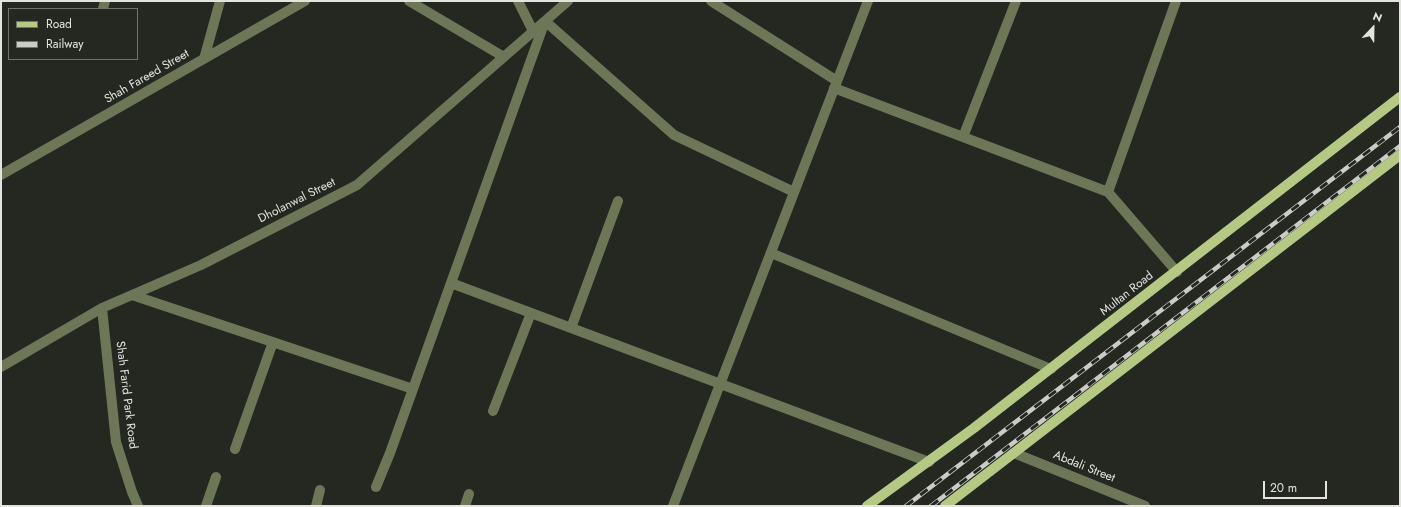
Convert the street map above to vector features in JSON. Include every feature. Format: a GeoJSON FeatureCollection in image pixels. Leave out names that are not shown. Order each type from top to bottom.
{"type":"FeatureCollection","features":[{"type":"Feature","properties":{"kind":"main road","name":"Multan Road"},"geometry":{"type":"LineString","coordinates":[[867,506],[974,428],[1400,98]]}},
{"type":"Feature","properties":{"kind":"main road"},"geometry":{"type":"LineString","coordinates":[[945,506],[1400,155]]}},
{"type":"Feature","properties":{"kind":"street"},"geometry":{"type":"LineString","coordinates":[[204,59],[220,1]]}},
{"type":"Feature","properties":{"kind":"street","name":"Shah Fareed Street"},"geometry":{"type":"LineString","coordinates":[[1,175],[305,1]]}},
{"type":"Feature","properties":{"kind":"street"},"geometry":{"type":"LineString","coordinates":[[518,1],[533,31]]}},
{"type":"Feature","properties":{"kind":"street","name":"Dholanwal Street"},"geometry":{"type":"LineString","coordinates":[[1,367],[102,308],[201,265],[357,185],[568,1]]}},
{"type":"Feature","properties":{"kind":"street"},"geometry":{"type":"LineString","coordinates":[[711,1],[836,84],[963,137],[1108,192],[1177,272]]}},
{"type":"Feature","properties":{"kind":"street"},"geometry":{"type":"LineString","coordinates":[[673,506],[868,1]]}},
{"type":"Feature","properties":{"kind":"street"},"geometry":{"type":"LineString","coordinates":[[963,137],[1016,1]]}},
{"type":"Feature","properties":{"kind":"street"},"geometry":{"type":"LineString","coordinates":[[1108,192],[1176,1]]}},
{"type":"Feature","properties":{"kind":"street"},"geometry":{"type":"LineString","coordinates":[[418,3],[504,57]]}},
{"type":"Feature","properties":{"kind":"street"},"geometry":{"type":"LineString","coordinates":[[376,487],[390,453],[545,21],[674,135],[794,192]]}},
{"type":"Feature","properties":{"kind":"street"},"geometry":{"type":"LineString","coordinates":[[571,328],[618,201]]}},
{"type":"Feature","properties":{"kind":"street"},"geometry":{"type":"LineString","coordinates":[[770,253],[1051,368]]}},
{"type":"Feature","properties":{"kind":"street"},"geometry":{"type":"LineString","coordinates":[[451,283],[928,462]]}},
{"type":"Feature","properties":{"kind":"street"},"geometry":{"type":"LineString","coordinates":[[132,295],[413,389]]}},
{"type":"Feature","properties":{"kind":"street","name":"Shah Farid Park Road"},"geometry":{"type":"LineString","coordinates":[[102,308],[116,442],[138,506]]}},
{"type":"Feature","properties":{"kind":"street"},"geometry":{"type":"LineString","coordinates":[[493,411],[531,313]]}},
{"type":"Feature","properties":{"kind":"street"},"geometry":{"type":"LineString","coordinates":[[234,449],[273,342]]}},
{"type":"Feature","properties":{"kind":"street","name":"Abdali Street"},"geometry":{"type":"LineString","coordinates":[[1014,453],[1145,506]]}},
{"type":"Feature","properties":{"kind":"street"},"geometry":{"type":"LineString","coordinates":[[206,506],[216,477]]}},
{"type":"Feature","properties":{"kind":"street"},"geometry":{"type":"LineString","coordinates":[[316,506],[320,490]]}},
{"type":"Feature","properties":{"kind":"street"},"geometry":{"type":"LineString","coordinates":[[465,506],[469,494]]}},
{"type":"Feature","properties":{"kind":"railway"},"geometry":{"type":"LineString","coordinates":[[906,506],[1400,127]]}},
{"type":"Feature","properties":{"kind":"railway"},"geometry":{"type":"LineString","coordinates":[[931,506],[1400,146]]}}]}
